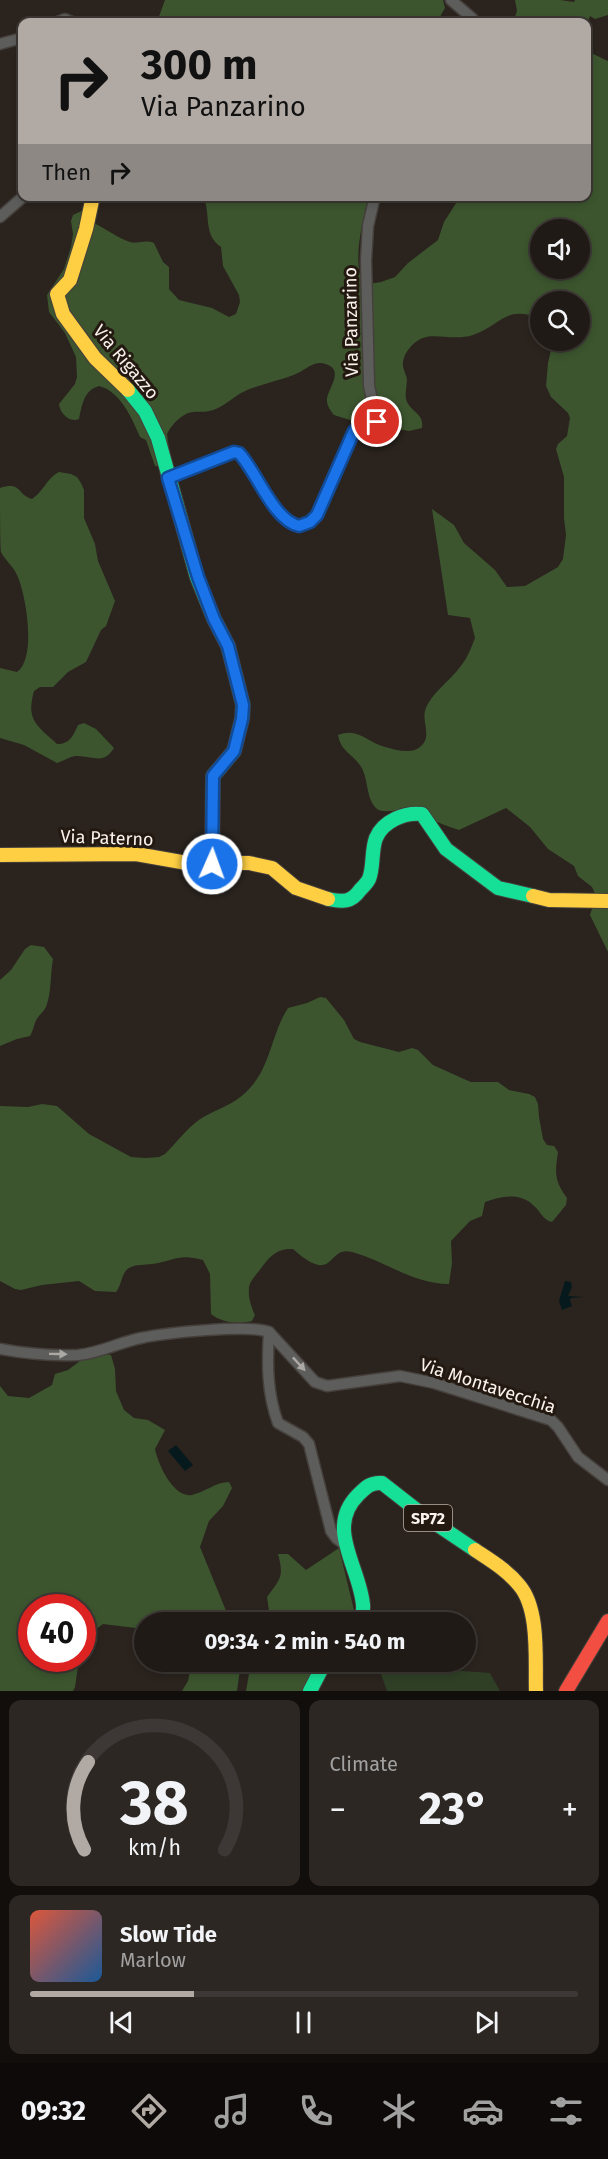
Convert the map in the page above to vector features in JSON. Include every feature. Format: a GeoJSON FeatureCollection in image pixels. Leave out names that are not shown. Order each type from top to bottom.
{"type":"FeatureCollection","features":[{"type":"Feature","properties":{"kind":"street"},"geometry":{"type":"LineString","coordinates":[[452,0],[472,18]]}},
{"type":"Feature","properties":{"kind":"street"},"geometry":{"type":"LineString","coordinates":[[0,44],[18,39]]}},
{"type":"Feature","properties":{"kind":"street"},"geometry":{"type":"LineString","coordinates":[[0,217],[18,201]]}},
{"type":"Feature","properties":{"kind":"street","name":"Via Rigazzo"},"geometry":{"type":"LineString","coordinates":[[92,201],[70,280],[57,294],[63,314],[95,358],[125,385],[145,411],[158,438],[198,577],[214,619],[228,646],[243,705],[234,751],[213,776],[212,864]]}},
{"type":"Feature","properties":{"kind":"street","name":"Via Panzarino"},"geometry":{"type":"LineString","coordinates":[[168,478],[234,452],[239,453],[285,519],[299,526],[310,522],[317,515],[354,431],[366,425],[375,426],[377,422],[369,386],[366,260],[368,226],[374,201]]}},
{"type":"Feature","properties":{"kind":"street","name":"Via Paterno"},"geometry":{"type":"LineString","coordinates":[[0,855],[136,854],[187,863],[241,863],[266,866],[272,868],[296,888],[322,899],[340,902],[355,897],[369,879],[376,838],[385,825],[412,813],[422,814],[437,840],[446,849],[498,888],[549,900],[581,903],[608,901]]}},
{"type":"Feature","properties":{"kind":"street"},"geometry":{"type":"LineString","coordinates":[[0,1349],[28,1354],[79,1355],[143,1337],[260,1329],[269,1332],[267,1375],[273,1410],[278,1423],[303,1437],[309,1444],[331,1531],[347,1546]]}},
{"type":"Feature","properties":{"kind":"street","name":"Via Montavecchia"},"geometry":{"type":"LineString","coordinates":[[269,1332],[315,1382],[327,1386],[400,1377],[434,1383],[551,1420],[578,1457],[608,1480]]}},
{"type":"Feature","properties":{"kind":"street","name":"SP72"},"geometry":{"type":"LineString","coordinates":[[362,1612],[363,1603],[347,1546],[344,1519],[352,1500],[367,1485],[377,1482],[382,1483],[515,1580],[524,1592],[531,1618],[536,1691]]}},
{"type":"Feature","properties":{"kind":"street"},"geometry":{"type":"LineString","coordinates":[[566,1691],[608,1621]]}},
{"type":"Feature","properties":{"kind":"street"},"geometry":{"type":"LineString","coordinates":[[310,1691],[320,1672]]}},
{"type":"Feature","properties":{"kind":"green space"},"geometry":{"type":"Polygon","coordinates":[[[165,0],[443,0],[445,8],[439,18],[158,18],[165,0]]]}},
{"type":"Feature","properties":{"kind":"green space"},"geometry":{"type":"Polygon","coordinates":[[[515,0],[574,2],[575,0],[608,0],[608,15],[595,19],[590,16],[589,18],[514,18],[517,11],[515,0]]]}},
{"type":"Feature","properties":{"kind":"green space"},"geometry":{"type":"Polygon","coordinates":[[[591,53],[608,61],[608,952],[590,915],[596,896],[592,887],[578,876],[574,866],[548,849],[530,827],[506,808],[459,830],[413,814],[380,810],[372,802],[362,769],[344,748],[338,735],[357,734],[385,747],[409,751],[417,749],[426,738],[424,715],[428,705],[462,664],[472,646],[475,638],[470,618],[448,615],[432,509],[454,525],[464,543],[495,570],[507,587],[525,586],[558,567],[563,559],[566,535],[564,477],[556,449],[567,436],[570,418],[568,413],[551,397],[546,386],[548,363],[551,351],[590,351],[590,291],[530,291],[530,316],[511,315],[483,331],[466,337],[434,336],[423,338],[415,343],[408,349],[403,366],[407,379],[406,399],[409,406],[420,417],[422,428],[409,431],[353,421],[334,415],[327,400],[335,375],[332,368],[324,363],[312,365],[291,376],[248,390],[213,410],[186,414],[175,422],[167,434],[170,455],[162,466],[155,466],[146,440],[140,437],[129,414],[113,393],[99,386],[94,388],[84,399],[79,419],[76,420],[66,417],[59,404],[75,384],[76,357],[65,333],[49,312],[47,295],[64,269],[71,247],[73,215],[86,209],[90,221],[121,238],[130,242],[154,243],[163,262],[169,267],[169,289],[179,300],[212,308],[229,317],[236,314],[240,302],[239,295],[223,266],[221,247],[210,232],[205,201],[367,201],[358,252],[363,285],[395,277],[408,263],[438,240],[444,222],[457,201],[591,201],[591,53]]]}},
{"type":"Feature","properties":{"kind":"green space"},"geometry":{"type":"Polygon","coordinates":[[[59,472],[77,477],[81,483],[84,490],[84,518],[95,544],[98,561],[115,601],[106,626],[101,630],[86,662],[68,672],[53,687],[40,687],[34,691],[32,716],[38,727],[57,744],[68,741],[78,725],[84,723],[96,729],[114,748],[106,757],[75,756],[57,763],[24,745],[0,738],[0,668],[17,672],[23,665],[27,654],[28,625],[20,584],[15,572],[1,552],[0,488],[16,487],[32,499],[59,472]]]}},
{"type":"Feature","properties":{"kind":"green space"},"geometry":{"type":"Polygon","coordinates":[[[31,945],[44,947],[53,959],[48,1001],[30,1036],[0,1046],[0,980],[11,970],[25,949],[31,945]]]}},
{"type":"Feature","properties":{"kind":"green space"},"geometry":{"type":"Polygon","coordinates":[[[320,997],[326,998],[344,1020],[354,1039],[360,1042],[399,1052],[412,1048],[418,1050],[433,1065],[471,1082],[498,1082],[509,1090],[535,1097],[543,1139],[547,1145],[554,1146],[558,1152],[556,1176],[567,1198],[566,1205],[552,1222],[546,1220],[529,1202],[517,1197],[504,1197],[485,1202],[482,1216],[470,1221],[451,1241],[452,1263],[449,1284],[423,1280],[352,1252],[344,1251],[324,1265],[317,1265],[293,1249],[281,1250],[269,1259],[250,1283],[249,1298],[255,1315],[252,1321],[247,1322],[225,1321],[211,1314],[210,1274],[203,1260],[195,1258],[182,1257],[132,1267],[124,1273],[116,1292],[95,1291],[79,1281],[21,1290],[0,1281],[0,1106],[28,1107],[42,1104],[57,1106],[89,1134],[131,1157],[159,1157],[165,1154],[195,1123],[243,1095],[263,1069],[278,1027],[288,1008],[320,997]]]}},
{"type":"Feature","properties":{"kind":"green space"},"geometry":{"type":"Polygon","coordinates":[[[103,1354],[111,1355],[115,1369],[116,1391],[124,1410],[134,1418],[148,1420],[165,1430],[155,1449],[159,1463],[173,1486],[185,1494],[192,1495],[215,1485],[229,1482],[232,1488],[223,1506],[209,1521],[200,1547],[227,1612],[134,1612],[134,1628],[103,1624],[96,1629],[96,1594],[18,1594],[18,1672],[77,1672],[75,1687],[73,1691],[0,1691],[0,1386],[8,1396],[29,1398],[52,1385],[55,1374],[68,1370],[84,1358],[103,1354]]]}},
{"type":"Feature","properties":{"kind":"green space"},"geometry":{"type":"Polygon","coordinates":[[[339,1548],[353,1612],[269,1612],[267,1597],[281,1573],[278,1554],[288,1554],[306,1570],[339,1548]]]}},
{"type":"Feature","properties":{"kind":"green space"},"geometry":{"type":"Polygon","coordinates":[[[190,1672],[240,1672],[237,1691],[182,1691],[190,1672]]]}},
{"type":"Feature","properties":{"kind":"green space"},"geometry":{"type":"Polygon","coordinates":[[[249,1672],[311,1672],[302,1691],[246,1691],[249,1672]]]}},
{"type":"Feature","properties":{"kind":"green space"},"geometry":{"type":"Polygon","coordinates":[[[382,1672],[490,1673],[500,1691],[387,1691],[382,1672]]]}},
{"type":"Feature","properties":{"kind":"shaded area"},"geometry":{"type":"Polygon","coordinates":[[[565,1281],[571,1282],[572,1287],[568,1296],[583,1297],[571,1298],[572,1306],[562,1310],[559,1301],[565,1281]]]}},
{"type":"Feature","properties":{"kind":"shaded area"},"geometry":{"type":"Polygon","coordinates":[[[176,1445],[193,1465],[185,1471],[168,1451],[176,1445]]]}},
{"type":"Feature","properties":{"kind":"traffic: fast"},"geometry":{"type":"LineString","coordinates":[[128,390],[145,411],[158,438],[197,577],[228,646],[243,705],[234,751],[213,776],[212,864]]}},
{"type":"Feature","properties":{"kind":"traffic: fast"},"geometry":{"type":"LineString","coordinates":[[328,899],[346,900],[357,894],[369,879],[374,843],[379,832],[389,822],[402,816],[415,814],[422,814],[446,849],[498,888],[533,896]]}},
{"type":"Feature","properties":{"kind":"traffic: fast"},"geometry":{"type":"LineString","coordinates":[[363,1612],[361,1591],[344,1534],[344,1521],[358,1495],[369,1486],[382,1483],[423,1515],[475,1550]]}},
{"type":"Feature","properties":{"kind":"traffic: fast"},"geometry":{"type":"LineString","coordinates":[[310,1691],[320,1672]]}},
{"type":"Feature","properties":{"kind":"traffic: slow"},"geometry":{"type":"LineString","coordinates":[[92,201],[70,280],[57,294],[63,314],[95,358],[128,390]]}},
{"type":"Feature","properties":{"kind":"traffic: slow"},"geometry":{"type":"LineString","coordinates":[[0,855],[136,854],[187,863],[249,863],[272,868],[296,888],[328,899]]}},
{"type":"Feature","properties":{"kind":"traffic: slow"},"geometry":{"type":"LineString","coordinates":[[533,896],[549,900],[608,901]]}},
{"type":"Feature","properties":{"kind":"traffic: slow"},"geometry":{"type":"LineString","coordinates":[[475,1550],[509,1575],[526,1595],[535,1636],[536,1691]]}},
{"type":"Feature","properties":{"kind":"traffic: jam"},"geometry":{"type":"LineString","coordinates":[[566,1691],[608,1621]]}},
{"type":"Feature","properties":{"kind":"route"},"geometry":{"type":"LineString","coordinates":[[212,864],[213,776],[234,751],[243,705],[228,646],[214,619],[198,577],[168,478],[234,452],[239,453],[285,519],[299,526],[310,522],[317,515],[354,431],[366,425],[375,426],[377,422]]}}]}
